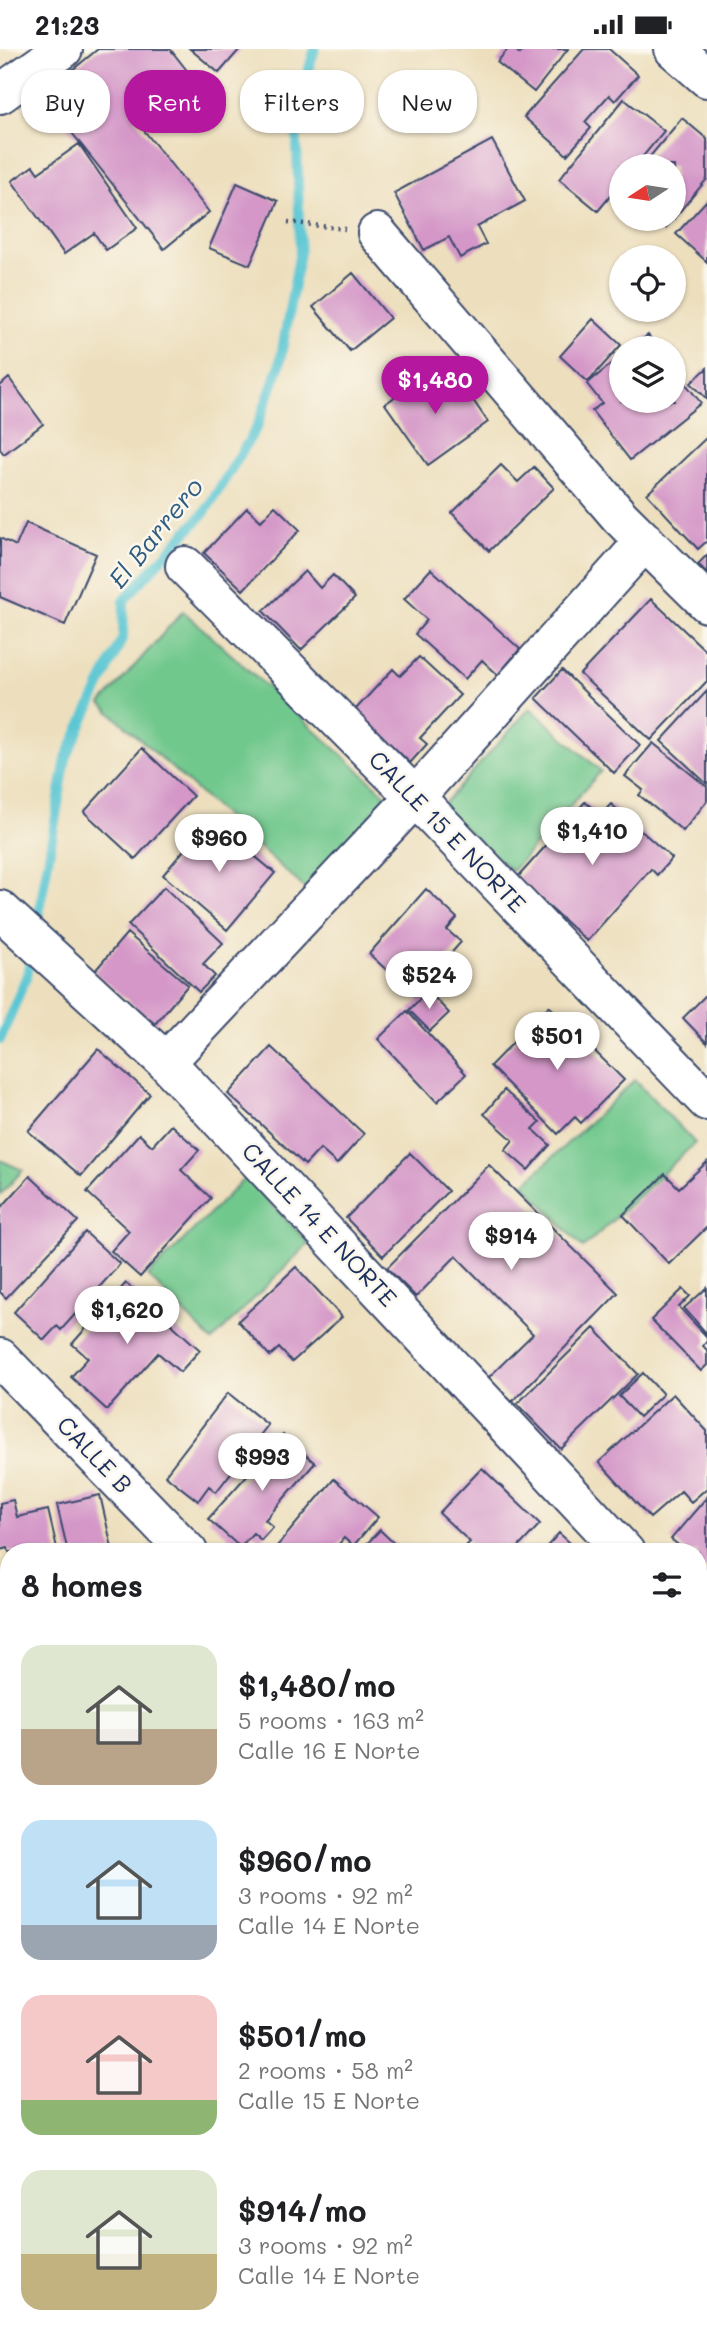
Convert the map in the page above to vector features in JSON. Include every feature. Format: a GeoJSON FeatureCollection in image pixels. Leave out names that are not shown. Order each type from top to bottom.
{"type":"FeatureCollection","features":[{"type":"Feature","properties":{"kind":"street"},"geometry":{"type":"LineString","coordinates":[[0,94],[63,49]]}},
{"type":"Feature","properties":{"kind":"street"},"geometry":{"type":"LineString","coordinates":[[674,49],[707,78]]}},
{"type":"Feature","properties":{"kind":"street"},"geometry":{"type":"LineString","coordinates":[[377,233],[620,517],[707,603]]}},
{"type":"Feature","properties":{"kind":"street"},"geometry":{"type":"LineString","coordinates":[[166,1062],[415,797],[645,541]]}},
{"type":"Feature","properties":{"kind":"street","name":"CALLE 15 E NORTE"},"geometry":{"type":"LineString","coordinates":[[185,566],[415,797],[707,1101]]}},
{"type":"Feature","properties":{"kind":"street","name":"CALLE 14 E NORTE"},"geometry":{"type":"LineString","coordinates":[[8,918],[166,1062],[617,1543]]}},
{"type":"Feature","properties":{"kind":"street","name":"CALLE B"},"geometry":{"type":"LineString","coordinates":[[0,1358],[179,1543]]}},
{"type":"Feature","properties":{"kind":"path"},"geometry":{"type":"LineString","coordinates":[[288,222],[321,225]]}},
{"type":"Feature","properties":{"kind":"green space"},"geometry":{"type":"Polygon","coordinates":[[[183,611],[392,800],[309,892],[101,704],[183,611]]]}},
{"type":"Feature","properties":{"kind":"green space"},"geometry":{"type":"Polygon","coordinates":[[[530,708],[601,771],[512,871],[441,807],[530,708]]]}},
{"type":"Feature","properties":{"kind":"green space"},"geometry":{"type":"Polygon","coordinates":[[[635,1080],[695,1143],[583,1248],[524,1184],[635,1080]]]}},
{"type":"Feature","properties":{"kind":"green space"},"geometry":{"type":"Polygon","coordinates":[[[0,1160],[23,1170],[0,1195],[0,1160]]]}},
{"type":"Feature","properties":{"kind":"green space"},"geometry":{"type":"Polygon","coordinates":[[[245,1178],[309,1243],[212,1341],[148,1276],[245,1178]]]}},
{"type":"Feature","properties":{"kind":"building"},"geometry":{"type":"Polygon","coordinates":[[[98,49],[170,49],[187,70],[124,70],[124,133],[146,133],[209,212],[164,249],[72,133],[110,133],[110,70],[72,70],[98,49]]]}},
{"type":"Feature","properties":{"kind":"building"},"geometry":{"type":"Polygon","coordinates":[[[190,49],[240,49],[222,70],[215,70],[190,49]]]}},
{"type":"Feature","properties":{"kind":"building"},"geometry":{"type":"Polygon","coordinates":[[[508,49],[514,49],[520,54],[524,49],[568,49],[534,92],[497,62],[508,49]]]}},
{"type":"Feature","properties":{"kind":"building"},"geometry":{"type":"Polygon","coordinates":[[[584,49],[609,49],[638,75],[615,101],[609,95],[585,122],[591,128],[567,155],[524,117],[584,49]]]}},
{"type":"Feature","properties":{"kind":"building"},"geometry":{"type":"Polygon","coordinates":[[[624,99],[664,131],[645,154],[609,154],[609,198],[598,211],[559,179],[624,99]]]}},
{"type":"Feature","properties":{"kind":"building"},"geometry":{"type":"Polygon","coordinates":[[[682,118],[707,139],[707,179],[686,204],[686,154],[652,154],[682,118]]]}},
{"type":"Feature","properties":{"kind":"building"},"geometry":{"type":"Polygon","coordinates":[[[492,140],[525,201],[477,227],[486,244],[460,258],[449,237],[424,250],[394,193],[492,140]]]}},
{"type":"Feature","properties":{"kind":"building"},"geometry":{"type":"Polygon","coordinates":[[[79,144],[137,228],[106,250],[94,233],[64,254],[12,181],[33,166],[38,173],[79,144]]]}},
{"type":"Feature","properties":{"kind":"building"},"geometry":{"type":"Polygon","coordinates":[[[237,183],[278,201],[250,265],[209,248],[237,183]]]}},
{"type":"Feature","properties":{"kind":"building"},"geometry":{"type":"Polygon","coordinates":[[[707,200],[707,262],[676,234],[686,231],[686,223],[707,200]]]}},
{"type":"Feature","properties":{"kind":"building"},"geometry":{"type":"Polygon","coordinates":[[[353,273],[390,318],[350,351],[313,307],[353,273]]]}},
{"type":"Feature","properties":{"kind":"building"},"geometry":{"type":"Polygon","coordinates":[[[593,319],[611,336],[609,336],[609,358],[588,382],[560,356],[593,319]]]}},
{"type":"Feature","properties":{"kind":"building"},"geometry":{"type":"Polygon","coordinates":[[[609,366],[609,413],[686,413],[686,384],[701,403],[630,460],[592,411],[602,403],[587,384],[609,366]]]}},
{"type":"Feature","properties":{"kind":"building"},"geometry":{"type":"Polygon","coordinates":[[[707,368],[707,399],[691,383],[707,368]]]}},
{"type":"Feature","properties":{"kind":"building"},"geometry":{"type":"Polygon","coordinates":[[[434,369],[457,401],[468,393],[488,422],[428,465],[385,404],[434,369]]]}},
{"type":"Feature","properties":{"kind":"building"},"geometry":{"type":"Polygon","coordinates":[[[9,378],[43,424],[4,454],[0,449],[0,386],[9,378]]]}},
{"type":"Feature","properties":{"kind":"building"},"geometry":{"type":"Polygon","coordinates":[[[707,437],[707,541],[698,549],[647,494],[707,437]]]}},
{"type":"Feature","properties":{"kind":"building"},"geometry":{"type":"Polygon","coordinates":[[[501,465],[518,482],[534,467],[554,488],[489,551],[452,513],[501,465]]]}},
{"type":"Feature","properties":{"kind":"building"},"geometry":{"type":"Polygon","coordinates":[[[275,506],[300,530],[243,590],[204,553],[247,508],[261,521],[275,506]]]}},
{"type":"Feature","properties":{"kind":"building"},"geometry":{"type":"Polygon","coordinates":[[[26,523],[96,554],[65,625],[0,597],[0,538],[16,546],[26,523]]]}},
{"type":"Feature","properties":{"kind":"building"},"geometry":{"type":"Polygon","coordinates":[[[707,555],[707,573],[698,564],[707,555]]]}},
{"type":"Feature","properties":{"kind":"building"},"geometry":{"type":"Polygon","coordinates":[[[431,569],[520,649],[498,675],[482,660],[465,679],[415,634],[427,620],[404,599],[431,569]]]}},
{"type":"Feature","properties":{"kind":"building"},"geometry":{"type":"Polygon","coordinates":[[[305,571],[320,588],[333,575],[355,598],[301,650],[263,611],[305,571]]]}},
{"type":"Feature","properties":{"kind":"building"},"geometry":{"type":"Polygon","coordinates":[[[651,599],[707,652],[707,681],[651,740],[580,674],[651,599]]]}},
{"type":"Feature","properties":{"kind":"building"},"geometry":{"type":"Polygon","coordinates":[[[419,657],[460,695],[420,738],[427,744],[410,763],[355,710],[393,669],[400,676],[419,657]]]}},
{"type":"Feature","properties":{"kind":"building"},"geometry":{"type":"Polygon","coordinates":[[[562,670],[640,745],[614,773],[536,698],[562,670]]]}},
{"type":"Feature","properties":{"kind":"building"},"geometry":{"type":"Polygon","coordinates":[[[707,691],[707,784],[661,741],[707,691]]]}},
{"type":"Feature","properties":{"kind":"building"},"geometry":{"type":"Polygon","coordinates":[[[653,743],[707,787],[707,801],[683,831],[639,795],[643,790],[625,776],[653,743]]]}},
{"type":"Feature","properties":{"kind":"building"},"geometry":{"type":"Polygon","coordinates":[[[142,748],[193,796],[135,859],[84,812],[142,748]]]}},
{"type":"Feature","properties":{"kind":"building"},"geometry":{"type":"Polygon","coordinates":[[[585,802],[601,815],[611,804],[672,858],[657,875],[651,869],[587,941],[517,878],[585,802]]]}},
{"type":"Feature","properties":{"kind":"building"},"geometry":{"type":"Polygon","coordinates":[[[210,819],[275,873],[227,930],[163,875],[210,819]]]}},
{"type":"Feature","properties":{"kind":"building"},"geometry":{"type":"Polygon","coordinates":[[[164,887],[223,943],[203,964],[215,976],[199,992],[128,925],[164,887]]]}},
{"type":"Feature","properties":{"kind":"building"},"geometry":{"type":"Polygon","coordinates":[[[426,889],[457,918],[447,930],[461,942],[414,995],[369,954],[426,889]]]}},
{"type":"Feature","properties":{"kind":"building"},"geometry":{"type":"Polygon","coordinates":[[[127,933],[188,985],[155,1024],[94,972],[127,933]]]}},
{"type":"Feature","properties":{"kind":"building"},"geometry":{"type":"Polygon","coordinates":[[[428,991],[449,1013],[430,1031],[409,1010],[428,991]]]}},
{"type":"Feature","properties":{"kind":"building"},"geometry":{"type":"Polygon","coordinates":[[[707,994],[707,1043],[683,1018],[707,994]]]}},
{"type":"Feature","properties":{"kind":"building"},"geometry":{"type":"Polygon","coordinates":[[[549,1006],[624,1080],[581,1123],[575,1117],[558,1134],[490,1066],[549,1006]]]}},
{"type":"Feature","properties":{"kind":"building"},"geometry":{"type":"Polygon","coordinates":[[[407,1011],[466,1074],[437,1102],[378,1039],[407,1011]]]}},
{"type":"Feature","properties":{"kind":"building"},"geometry":{"type":"Polygon","coordinates":[[[271,1047],[364,1134],[337,1164],[320,1149],[305,1165],[228,1094],[271,1047]]]}},
{"type":"Feature","properties":{"kind":"building"},"geometry":{"type":"Polygon","coordinates":[[[98,1049],[150,1094],[81,1176],[28,1131],[98,1049]]]}},
{"type":"Feature","properties":{"kind":"building"},"geometry":{"type":"Polygon","coordinates":[[[504,1090],[540,1122],[533,1129],[550,1145],[528,1170],[505,1150],[513,1140],[484,1114],[504,1090]]]}},
{"type":"Feature","properties":{"kind":"building"},"geometry":{"type":"Polygon","coordinates":[[[171,1125],[199,1150],[181,1170],[211,1198],[140,1277],[111,1251],[129,1231],[87,1192],[139,1134],[152,1146],[171,1125]]]}},
{"type":"Feature","properties":{"kind":"building"},"geometry":{"type":"Polygon","coordinates":[[[410,1153],[448,1191],[383,1256],[346,1218],[410,1153]]]}},
{"type":"Feature","properties":{"kind":"building"},"geometry":{"type":"Polygon","coordinates":[[[707,1162],[707,1227],[669,1264],[623,1215],[665,1174],[679,1188],[707,1162]]]}},
{"type":"Feature","properties":{"kind":"building"},"geometry":{"type":"Polygon","coordinates":[[[489,1165],[618,1293],[512,1402],[488,1378],[533,1334],[456,1256],[416,1297],[387,1268],[489,1165]]]}},
{"type":"Feature","properties":{"kind":"building"},"geometry":{"type":"Polygon","coordinates":[[[30,1176],[78,1221],[6,1298],[0,1292],[0,1209],[30,1176]]]}},
{"type":"Feature","properties":{"kind":"building"},"geometry":{"type":"Polygon","coordinates":[[[85,1232],[120,1264],[61,1330],[57,1326],[44,1340],[14,1312],[85,1232]]]}},
{"type":"Feature","properties":{"kind":"building"},"geometry":{"type":"Polygon","coordinates":[[[296,1267],[342,1317],[292,1362],[279,1348],[270,1356],[238,1321],[296,1267]]]}},
{"type":"Feature","properties":{"kind":"building"},"geometry":{"type":"Polygon","coordinates":[[[126,1283],[200,1350],[180,1372],[158,1353],[107,1410],[71,1377],[88,1358],[72,1344],[126,1283]]]}},
{"type":"Feature","properties":{"kind":"building"},"geometry":{"type":"Polygon","coordinates":[[[707,1288],[707,1334],[684,1308],[707,1288]]]}},
{"type":"Feature","properties":{"kind":"building"},"geometry":{"type":"Polygon","coordinates":[[[683,1289],[690,1296],[679,1307],[707,1337],[703,1346],[707,1350],[707,1365],[701,1371],[651,1320],[683,1289]]]}},
{"type":"Feature","properties":{"kind":"building"},"geometry":{"type":"Polygon","coordinates":[[[594,1328],[638,1374],[561,1449],[517,1404],[594,1328]]]}},
{"type":"Feature","properties":{"kind":"building"},"geometry":{"type":"Polygon","coordinates":[[[643,1373],[663,1394],[639,1417],[619,1396],[643,1373]]]}},
{"type":"Feature","properties":{"kind":"building"},"geometry":{"type":"Polygon","coordinates":[[[228,1393],[268,1425],[216,1492],[209,1486],[198,1501],[165,1475],[228,1393]]]}},
{"type":"Feature","properties":{"kind":"building"},"geometry":{"type":"Polygon","coordinates":[[[673,1394],[707,1431],[707,1488],[691,1502],[681,1491],[650,1518],[599,1462],[673,1394]]]}},
{"type":"Feature","properties":{"kind":"building"},"geometry":{"type":"Polygon","coordinates":[[[283,1435],[315,1463],[265,1520],[273,1527],[261,1540],[253,1533],[244,1543],[235,1543],[208,1519],[283,1435]]]}},
{"type":"Feature","properties":{"kind":"building"},"geometry":{"type":"Polygon","coordinates":[[[482,1468],[540,1524],[522,1543],[469,1543],[439,1513],[482,1468]]]}},
{"type":"Feature","properties":{"kind":"building"},"geometry":{"type":"Polygon","coordinates":[[[334,1479],[378,1517],[356,1543],[350,1543],[344,1538],[340,1543],[280,1543],[334,1479]]]}},
{"type":"Feature","properties":{"kind":"building"},"geometry":{"type":"Polygon","coordinates":[[[100,1495],[111,1543],[66,1543],[57,1505],[100,1495]]]}},
{"type":"Feature","properties":{"kind":"building"},"geometry":{"type":"Polygon","coordinates":[[[707,1497],[707,1543],[676,1543],[671,1539],[707,1497]]]}},
{"type":"Feature","properties":{"kind":"building"},"geometry":{"type":"Polygon","coordinates":[[[13,1500],[17,1517],[48,1510],[56,1543],[0,1543],[0,1503],[13,1500]]]}},
{"type":"Feature","properties":{"kind":"building"},"geometry":{"type":"Polygon","coordinates":[[[380,1530],[394,1543],[368,1543],[380,1530]]]}},
{"type":"Feature","properties":{"kind":"building"},"geometry":{"type":"Polygon","coordinates":[[[559,1533],[570,1543],[550,1543],[559,1533]]]}},
{"type":"Feature","properties":{"kind":"waterway","name":"El Barrero"},"geometry":{"type":"LineString","coordinates":[[36,930],[66,758],[123,637],[124,600],[205,512],[257,427],[279,367],[300,251],[296,108],[315,49]]}},
{"type":"Feature","properties":{"kind":"waterway","name":"El Barrero"},"geometry":{"type":"LineString","coordinates":[[0,1040],[27,975],[32,952]]}}]}
